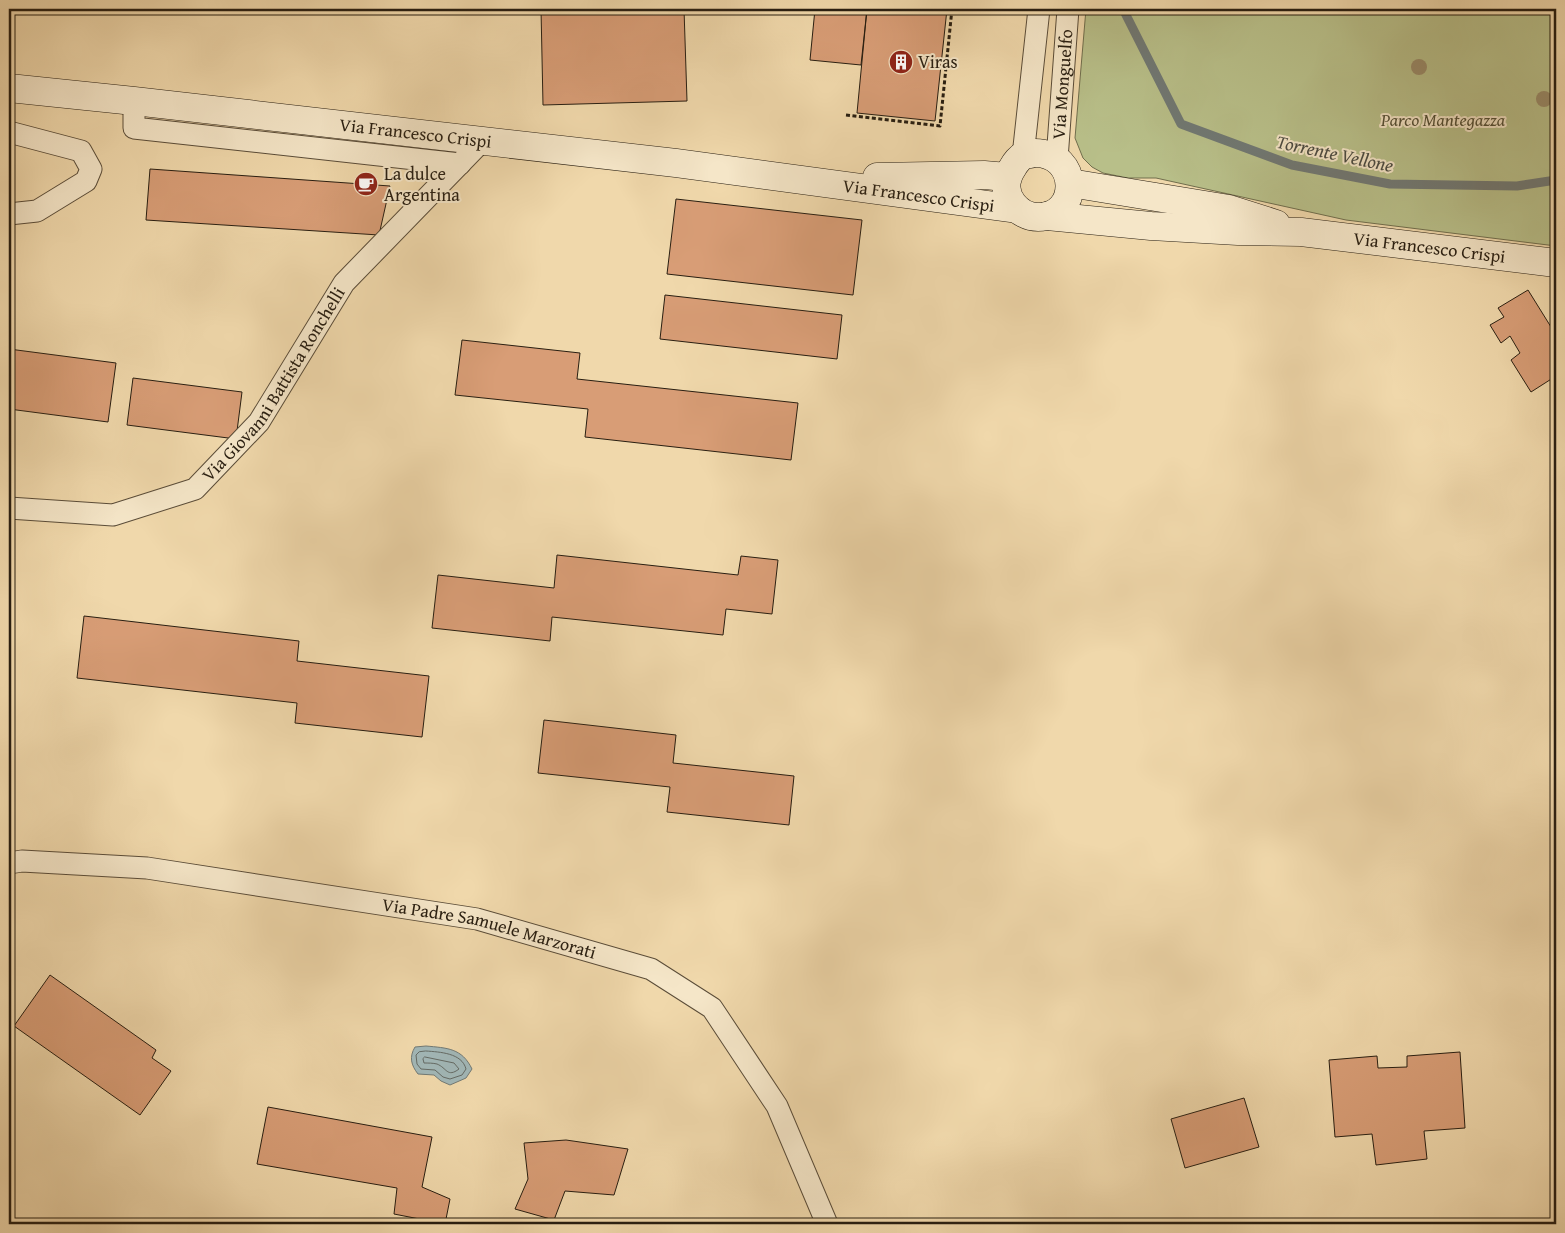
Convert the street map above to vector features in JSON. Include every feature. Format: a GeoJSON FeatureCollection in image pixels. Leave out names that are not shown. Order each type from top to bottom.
{"type":"FeatureCollection","features":[{"type":"Feature","properties":{"kind":"street","name":"Via Monguelfo"},"geometry":{"type":"LineString","coordinates":[[1023,156],[1039,9]]}},
{"type":"Feature","properties":{"kind":"street","name":"Via Monguelfo"},"geometry":{"type":"LineString","coordinates":[[1057,159],[1068,9]]}},
{"type":"Feature","properties":{"kind":"street","name":"Via Francesco Crispi"},"geometry":{"type":"LineString","coordinates":[[9,88],[483,140],[821,181],[1017,209]]}},
{"type":"Feature","properties":{"kind":"street"},"geometry":{"type":"LineString","coordinates":[[134,101],[134,128],[460,164]]}},
{"type":"Feature","properties":{"kind":"street"},"geometry":{"type":"LineString","coordinates":[[9,132],[81,151],[92,168],[86,181],[37,211],[9,214]]}},
{"type":"Feature","properties":{"kind":"street","name":"Via Giovanni Battista Ronchelli"},"geometry":{"type":"LineString","coordinates":[[9,508],[113,515],[196,489],[259,422],[344,283],[483,140]]}},
{"type":"Feature","properties":{"kind":"street"},"geometry":{"type":"LineString","coordinates":[[1043,153],[1057,159],[1066,170],[1070,184],[1069,192],[1062,207],[1055,213],[1036,217],[1017,209],[1010,200],[1006,189],[1008,177],[1015,164],[1023,156],[1043,153]]}},
{"type":"Feature","properties":{"kind":"street","name":"Via Francesco Crispi"},"geometry":{"type":"LineString","coordinates":[[821,181],[890,176],[1008,177]]}},
{"type":"Feature","properties":{"kind":"street","name":"Via Francesco Crispi"},"geometry":{"type":"LineString","coordinates":[[1070,184],[1229,208],[1301,232]]}},
{"type":"Feature","properties":{"kind":"street","name":"Via Francesco Crispi"},"geometry":{"type":"LineString","coordinates":[[1047,216],[1180,228],[1301,232],[1556,263]]}},
{"type":"Feature","properties":{"kind":"street","name":"Via Padre Samuele Marzorati"},"geometry":{"type":"LineString","coordinates":[[9,863],[22,861],[147,868],[477,919],[651,970],[712,1008],[778,1106],[827,1224]]}},
{"type":"Feature","properties":{"kind":"path"},"geometry":{"type":"LineString","coordinates":[[846,115],[940,126],[952,9]]}},
{"type":"Feature","properties":{"kind":"green space","name":"Parco Mantegazza"},"geometry":{"type":"Polygon","coordinates":[[[1086,9],[1556,9],[1556,246],[1346,220],[1156,178],[1128,178],[1103,173],[1092,167],[1083,158],[1075,138],[1086,9]]]}},
{"type":"Feature","properties":{"kind":"water"},"geometry":{"type":"Polygon","coordinates":[[[426,1046],[453,1050],[459,1053],[472,1069],[466,1078],[450,1085],[434,1075],[418,1074],[412,1064],[412,1054],[415,1047],[426,1046]]]}},
{"type":"Feature","properties":{"kind":"building"},"geometry":{"type":"Polygon","coordinates":[[[541,9],[684,9],[687,101],[543,105],[541,9]]]}},
{"type":"Feature","properties":{"kind":"building"},"geometry":{"type":"Polygon","coordinates":[[[815,9],[867,9],[861,65],[810,60],[815,9]]]}},
{"type":"Feature","properties":{"kind":"building","name":"Viras"},"geometry":{"type":"Polygon","coordinates":[[[867,9],[947,9],[935,121],[857,113],[867,9]]]}},
{"type":"Feature","properties":{"kind":"building"},"geometry":{"type":"Polygon","coordinates":[[[150,169],[390,186],[379,235],[146,220],[150,169]]]}},
{"type":"Feature","properties":{"kind":"building"},"geometry":{"type":"Polygon","coordinates":[[[676,199],[862,220],[853,295],[667,274],[676,199]]]}},
{"type":"Feature","properties":{"kind":"building"},"geometry":{"type":"Polygon","coordinates":[[[1528,290],[1556,335],[1556,376],[1531,392],[1511,360],[1520,353],[1510,336],[1501,343],[1490,325],[1504,317],[1498,308],[1528,290]]]}},
{"type":"Feature","properties":{"kind":"building"},"geometry":{"type":"Polygon","coordinates":[[[665,295],[842,315],[837,359],[660,339],[665,295]]]}},
{"type":"Feature","properties":{"kind":"building"},"geometry":{"type":"Polygon","coordinates":[[[462,340],[580,353],[577,379],[798,403],[791,460],[585,437],[588,409],[455,395],[462,340]]]}},
{"type":"Feature","properties":{"kind":"building"},"geometry":{"type":"Polygon","coordinates":[[[9,349],[116,363],[108,422],[9,409],[9,349]]]}},
{"type":"Feature","properties":{"kind":"building"},"geometry":{"type":"Polygon","coordinates":[[[133,378],[242,392],[236,439],[127,425],[133,378]]]}},
{"type":"Feature","properties":{"kind":"building"},"geometry":{"type":"Polygon","coordinates":[[[557,555],[738,575],[741,556],[778,560],[772,614],[726,609],[723,635],[552,617],[550,641],[432,628],[438,575],[554,588],[557,555]]]}},
{"type":"Feature","properties":{"kind":"building"},"geometry":{"type":"Polygon","coordinates":[[[84,616],[299,641],[297,661],[429,676],[422,737],[295,723],[297,703],[77,678],[84,616]]]}},
{"type":"Feature","properties":{"kind":"building"},"geometry":{"type":"Polygon","coordinates":[[[544,720],[676,735],[673,763],[794,776],[789,825],[667,812],[670,787],[538,773],[544,720]]]}},
{"type":"Feature","properties":{"kind":"building"},"geometry":{"type":"Polygon","coordinates":[[[50,975],[156,1050],[152,1058],[171,1071],[140,1115],[14,1026],[50,975]]]}},
{"type":"Feature","properties":{"kind":"building"},"geometry":{"type":"Polygon","coordinates":[[[1460,1052],[1465,1128],[1424,1131],[1427,1159],[1376,1165],[1372,1134],[1335,1137],[1329,1060],[1377,1056],[1378,1068],[1407,1067],[1407,1056],[1460,1052]]]}},
{"type":"Feature","properties":{"kind":"building"},"geometry":{"type":"Polygon","coordinates":[[[1244,1098],[1259,1147],[1185,1168],[1171,1119],[1244,1098]]]}},
{"type":"Feature","properties":{"kind":"building"},"geometry":{"type":"Polygon","coordinates":[[[268,1107],[432,1137],[422,1187],[450,1199],[445,1224],[394,1214],[397,1188],[257,1164],[268,1107]]]}},
{"type":"Feature","properties":{"kind":"building"},"geometry":{"type":"Polygon","coordinates":[[[566,1140],[628,1149],[614,1195],[565,1191],[554,1220],[515,1209],[528,1179],[524,1143],[566,1140]]]}},
{"type":"Feature","properties":{"kind":"waterway","name":"Torrente Vellone"},"geometry":{"type":"LineString","coordinates":[[1123,9],[1181,124],[1292,165],[1390,184],[1517,186],[1556,180]]}},
{"type":"Feature","properties":{"kind":"place","name":"Viras"},"geometry":{"type":"Point","coordinates":[901,62]}},
{"type":"Feature","properties":{"kind":"place","name":"La dulce Argentina"},"geometry":{"type":"Point","coordinates":[366,184]}}]}
